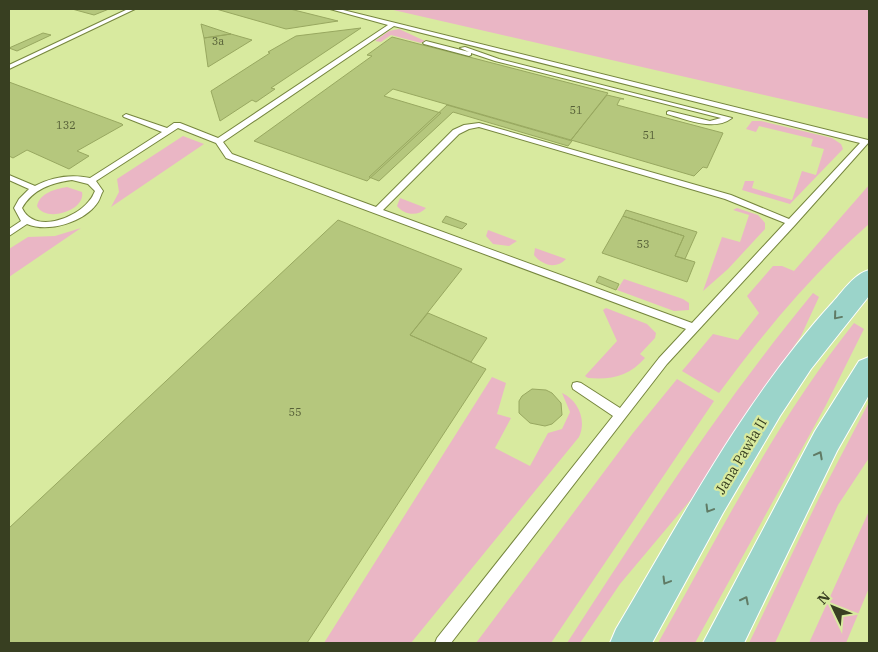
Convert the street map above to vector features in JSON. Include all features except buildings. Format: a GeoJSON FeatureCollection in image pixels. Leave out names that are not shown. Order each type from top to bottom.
{"type":"FeatureCollection","features":[{"type":"Feature","properties":{"kind":"main road","name":"Jana Pawła II"},"geometry":{"type":"LineString","coordinates":[[630,643],[770,409],[827,328],[869,279]]}},
{"type":"Feature","properties":{"kind":"main road"},"geometry":{"type":"LineString","coordinates":[[723,643],[826,440],[869,369]]}},
{"type":"Feature","properties":{"kind":"lane"},"geometry":{"type":"LineString","coordinates":[[9,67],[132,9]]}},
{"type":"Feature","properties":{"kind":"lane"},"geometry":{"type":"LineString","coordinates":[[333,9],[867,142],[693,328],[620,414],[442,643]]}},
{"type":"Feature","properties":{"kind":"lane"},"geometry":{"type":"LineString","coordinates":[[219,141],[393,24]]}},
{"type":"Feature","properties":{"kind":"lane"},"geometry":{"type":"LineString","coordinates":[[409,28],[422,38],[473,51],[497,60]]}},
{"type":"Feature","properties":{"kind":"lane"},"geometry":{"type":"LineString","coordinates":[[426,43],[728,118]]}},
{"type":"Feature","properties":{"kind":"lane"},"geometry":{"type":"LineString","coordinates":[[669,113],[710,123],[749,113]]}},
{"type":"Feature","properties":{"kind":"lane"},"geometry":{"type":"LineString","coordinates":[[126,116],[168,131]]}},
{"type":"Feature","properties":{"kind":"lane"},"geometry":{"type":"LineString","coordinates":[[128,127],[139,121]]}},
{"type":"Feature","properties":{"kind":"lane"},"geometry":{"type":"LineString","coordinates":[[91,181],[178,125],[219,141],[229,156],[693,328]]}},
{"type":"Feature","properties":{"kind":"lane"},"geometry":{"type":"LineString","coordinates":[[377,211],[456,132],[467,127],[479,125],[728,197],[792,223]]}},
{"type":"Feature","properties":{"kind":"lane"},"geometry":{"type":"LineString","coordinates":[[9,177],[35,189]]}},
{"type":"Feature","properties":{"kind":"lane"},"geometry":{"type":"LineString","coordinates":[[77,178],[91,181],[99,191],[98,198],[84,212],[59,222],[45,224],[26,221],[19,214],[18,208],[22,200],[35,189],[60,179],[77,178]]}},
{"type":"Feature","properties":{"kind":"lane"},"geometry":{"type":"LineString","coordinates":[[9,232],[26,221]]}},
{"type":"Feature","properties":{"kind":"lane"},"geometry":{"type":"LineString","coordinates":[[577,386],[620,414]]}},
{"type":"Feature","properties":{"kind":"shaded area"},"geometry":{"type":"Polygon","coordinates":[[[389,9],[869,9],[869,119],[389,9]]]}},
{"type":"Feature","properties":{"kind":"shaded area"},"geometry":{"type":"Polygon","coordinates":[[[399,29],[425,41],[421,43],[391,35],[381,42],[375,41],[389,31],[399,29]]]}},
{"type":"Feature","properties":{"kind":"shaded area"},"geometry":{"type":"Polygon","coordinates":[[[752,121],[761,121],[832,138],[841,144],[843,149],[790,204],[742,190],[745,181],[754,181],[752,188],[792,200],[802,171],[816,175],[824,149],[811,146],[813,139],[759,126],[756,132],[746,129],[752,121]]]}},
{"type":"Feature","properties":{"kind":"shaded area"},"geometry":{"type":"Polygon","coordinates":[[[183,136],[204,144],[111,207],[119,192],[117,179],[183,136]]]}},
{"type":"Feature","properties":{"kind":"shaded area"},"geometry":{"type":"Polygon","coordinates":[[[869,185],[869,224],[808,283],[753,348],[719,393],[682,371],[713,334],[738,340],[759,313],[747,296],[773,266],[782,266],[794,271],[869,185]]]}},
{"type":"Feature","properties":{"kind":"shaded area"},"geometry":{"type":"Polygon","coordinates":[[[67,187],[82,192],[82,199],[72,209],[56,214],[48,214],[41,211],[37,206],[45,195],[53,190],[67,187]]]}},
{"type":"Feature","properties":{"kind":"shaded area"},"geometry":{"type":"Polygon","coordinates":[[[400,198],[426,208],[419,213],[407,213],[397,206],[400,198]]]}},
{"type":"Feature","properties":{"kind":"shaded area"},"geometry":{"type":"Polygon","coordinates":[[[737,208],[758,215],[765,223],[765,229],[728,269],[703,291],[722,237],[740,242],[749,215],[733,210],[737,208]]]}},
{"type":"Feature","properties":{"kind":"shaded area"},"geometry":{"type":"Polygon","coordinates":[[[81,228],[9,277],[9,249],[28,237],[55,236],[81,228]]]}},
{"type":"Feature","properties":{"kind":"shaded area"},"geometry":{"type":"Polygon","coordinates":[[[488,230],[517,241],[509,246],[493,244],[486,236],[488,230]]]}},
{"type":"Feature","properties":{"kind":"shaded area"},"geometry":{"type":"Polygon","coordinates":[[[535,248],[566,259],[554,265],[545,264],[534,255],[535,248]]]}},
{"type":"Feature","properties":{"kind":"shaded area"},"geometry":{"type":"Polygon","coordinates":[[[624,279],[683,299],[689,303],[689,310],[674,311],[617,290],[624,279]]]}},
{"type":"Feature","properties":{"kind":"shaded area"},"geometry":{"type":"Polygon","coordinates":[[[813,293],[819,297],[801,336],[693,497],[620,584],[580,643],[567,643],[715,421],[813,293]]]}},
{"type":"Feature","properties":{"kind":"shaded area"},"geometry":{"type":"Polygon","coordinates":[[[606,308],[647,324],[656,333],[655,338],[640,354],[645,358],[633,369],[620,376],[588,378],[585,376],[617,341],[603,310],[606,308]]]}},
{"type":"Feature","properties":{"kind":"shaded area"},"geometry":{"type":"Polygon","coordinates":[[[854,323],[864,329],[826,405],[695,643],[658,643],[726,520],[774,439],[799,399],[854,323]]]}},
{"type":"Feature","properties":{"kind":"shaded area"},"geometry":{"type":"Polygon","coordinates":[[[492,377],[506,383],[497,414],[511,418],[495,448],[530,466],[548,433],[562,429],[570,412],[562,393],[573,400],[580,411],[582,424],[579,437],[411,643],[324,643],[492,377]]]}},
{"type":"Feature","properties":{"kind":"shaded area"},"geometry":{"type":"Polygon","coordinates":[[[677,379],[714,401],[551,643],[476,643],[633,433],[677,379]]]}},
{"type":"Feature","properties":{"kind":"shaded area"},"geometry":{"type":"Polygon","coordinates":[[[869,402],[869,458],[838,505],[775,643],[749,643],[820,496],[869,402]]]}},
{"type":"Feature","properties":{"kind":"shaded area"},"geometry":{"type":"Polygon","coordinates":[[[869,511],[869,588],[846,643],[809,643],[869,511]]]}}]}
